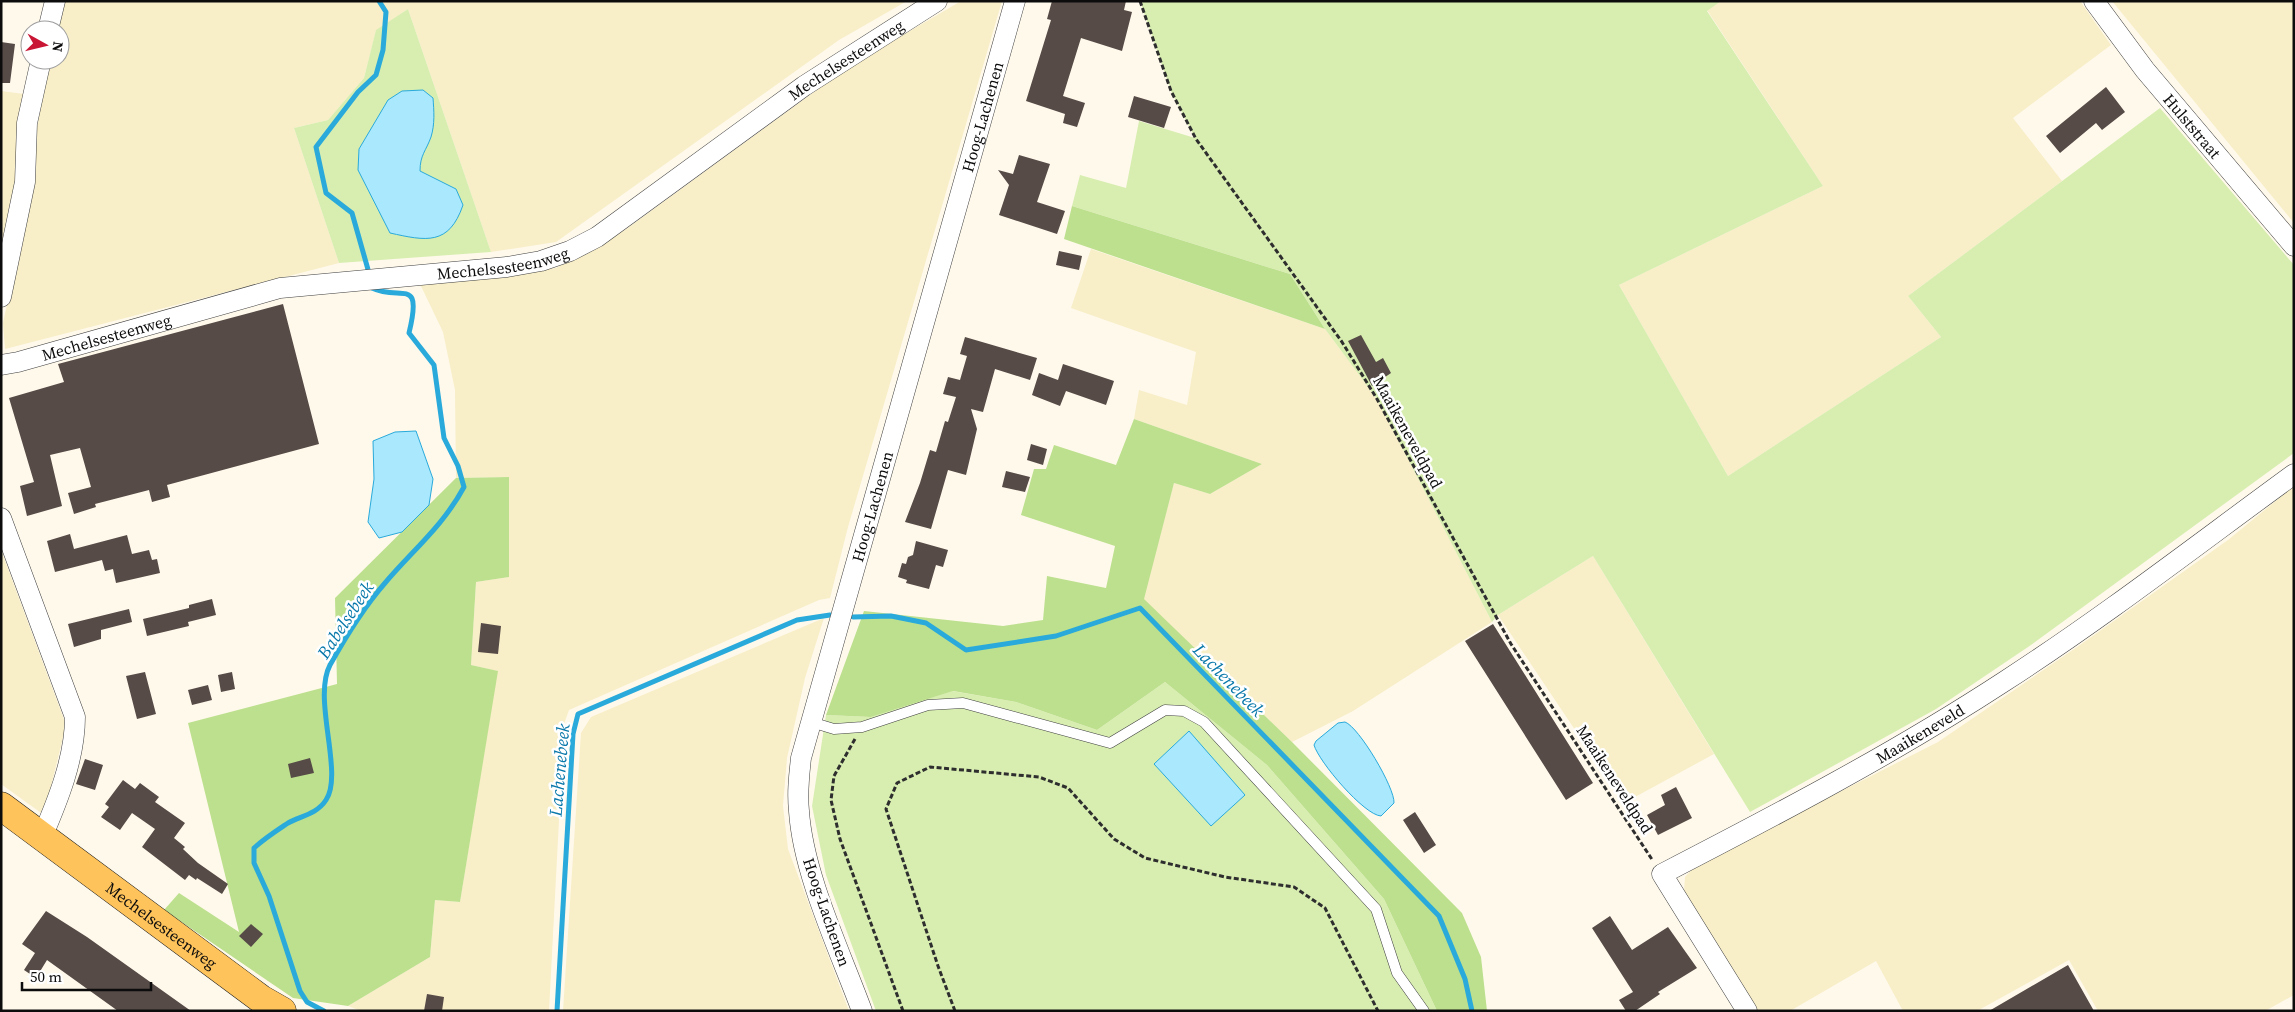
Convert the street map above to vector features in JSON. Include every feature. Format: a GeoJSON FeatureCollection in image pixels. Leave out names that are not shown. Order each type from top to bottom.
{"type":"FeatureCollection","features":[{"type":"Feature","properties":{"kind":"main road","name":"Mechelsesteenweg"},"geometry":{"type":"LineString","coordinates":[[1,806],[253,993],[282,1011]]}},
{"type":"Feature","properties":{"kind":"street"},"geometry":{"type":"LineString","coordinates":[[50,20],[55,1]]}},
{"type":"Feature","properties":{"kind":"street","name":"Mechelsesteenweg"},"geometry":{"type":"LineString","coordinates":[[1,365],[18,362],[280,288],[474,272],[541,260],[570,251],[597,237],[804,86],[936,1]]}},
{"type":"Feature","properties":{"kind":"street","name":"Hoog-Lachenen"},"geometry":{"type":"LineString","coordinates":[[862,1011],[809,869],[799,813],[798,786],[801,758],[1015,1]]}},
{"type":"Feature","properties":{"kind":"street","name":"Hulststraat"},"geometry":{"type":"LineString","coordinates":[[2094,1],[2145,70],[2294,246]]}},
{"type":"Feature","properties":{"kind":"street"},"geometry":{"type":"LineString","coordinates":[[1,297],[25,182],[27,123],[39,70]]}},
{"type":"Feature","properties":{"kind":"street","name":"Maaikeneveld"},"geometry":{"type":"LineString","coordinates":[[1662,874],[1890,752],[2005,681],[2114,606],[2294,474]]}},
{"type":"Feature","properties":{"kind":"street"},"geometry":{"type":"LineString","coordinates":[[1,518],[75,717],[75,739],[56,806],[42,837]]}},
{"type":"Feature","properties":{"kind":"street"},"geometry":{"type":"LineString","coordinates":[[1662,874],[1747,1011]]}},
{"type":"Feature","properties":{"kind":"lane"},"geometry":{"type":"LineString","coordinates":[[811,722],[834,728],[862,727],[928,705],[963,703],[1110,743],[1165,710],[1184,712],[1204,722],[1376,909],[1397,973],[1424,1011]]}},
{"type":"Feature","properties":{"kind":"path","name":"Maaikeneveldpad"},"geometry":{"type":"LineString","coordinates":[[1140,1],[1172,92],[1196,139],[1342,342],[1377,399],[1511,644],[1662,874]]}},
{"type":"Feature","properties":{"kind":"path"},"geometry":{"type":"LineString","coordinates":[[862,727],[834,776],[831,800],[840,838],[902,1011]]}},
{"type":"Feature","properties":{"kind":"path"},"geometry":{"type":"LineString","coordinates":[[955,1011],[938,966],[886,809],[896,783],[930,768],[1038,777],[1068,788],[1114,839],[1145,858],[1225,876],[1294,888],[1325,908],[1378,1011]]}},
{"type":"Feature","properties":{"kind":"shaded area"},"geometry":{"type":"Polygon","coordinates":[[[64,1],[907,1],[839,40],[556,242],[491,252],[408,9],[376,31],[364,78],[328,120],[294,128],[339,263],[5,349],[3,323],[34,180],[37,129],[46,70],[70,70],[70,20],[59,20],[64,1]]]}},
{"type":"Feature","properties":{"kind":"shaded area"},"geometry":{"type":"Polygon","coordinates":[[[961,1],[1002,1],[848,527],[830,598],[819,600],[569,710],[564,724],[549,1011],[361,1011],[348,1006],[430,957],[435,900],[460,902],[497,671],[471,665],[476,582],[509,577],[508,477],[456,478],[455,390],[443,332],[420,284],[556,268],[625,230],[847,68],[961,1]]]}},
{"type":"Feature","properties":{"kind":"shaded area"},"geometry":{"type":"Polygon","coordinates":[[[1721,1],[2080,1],[2111,45],[2013,118],[2062,181],[1908,296],[1941,337],[1728,476],[1619,285],[1823,186],[1707,10],[1721,1]]]}},
{"type":"Feature","properties":{"kind":"shaded area"},"geometry":{"type":"Polygon","coordinates":[[[2112,1],[2294,1],[2294,223],[2112,1]]]}},
{"type":"Feature","properties":{"kind":"shaded area"},"geometry":{"type":"Polygon","coordinates":[[[1,91],[24,94],[16,185],[1,250],[1,91]]]}},
{"type":"Feature","properties":{"kind":"shaded area"},"geometry":{"type":"Polygon","coordinates":[[[1091,249],[1325,329],[1377,399],[1492,622],[1353,711],[1292,742],[1143,599],[1174,483],[1210,494],[1262,464],[1134,419],[1139,390],[1187,405],[1196,352],[1071,308],[1091,249]]]}},
{"type":"Feature","properties":{"kind":"shaded area"},"geometry":{"type":"Polygon","coordinates":[[[2294,486],[2294,995],[2265,1011],[2098,1011],[2069,960],[1977,1011],[1903,1011],[1876,961],[1790,1011],[1757,1011],[1684,892],[1685,877],[1696,865],[1938,742],[2080,645],[2228,540],[2294,486]]]}},
{"type":"Feature","properties":{"kind":"shaded area"},"geometry":{"type":"Polygon","coordinates":[[[1,550],[66,725],[44,815],[1,784],[1,550]]]}},
{"type":"Feature","properties":{"kind":"shaded area"},"geometry":{"type":"Polygon","coordinates":[[[1593,556],[1714,754],[1624,803],[1498,615],[1593,556]]]}},
{"type":"Feature","properties":{"kind":"shaded area"},"geometry":{"type":"Polygon","coordinates":[[[824,618],[805,678],[787,758],[783,806],[788,849],[849,1011],[563,1011],[581,733],[591,717],[824,618]]]}},
{"type":"Feature","properties":{"kind":"green space"},"geometry":{"type":"Polygon","coordinates":[[[1140,1],[1721,1],[1707,11],[1823,186],[1619,285],[1728,476],[1941,337],[1908,296],[2160,108],[2294,265],[2294,453],[2031,645],[1936,709],[1750,812],[1593,556],[1498,615],[1492,622],[1377,399],[1325,329],[1290,274],[1072,206],[1080,175],[1126,188],[1139,121],[1195,138],[1171,91],[1140,1]]]}},
{"type":"Feature","properties":{"kind":"green space"},"geometry":{"type":"Polygon","coordinates":[[[408,9],[491,252],[339,263],[294,128],[328,120],[364,78],[376,30],[408,9]]]}},
{"type":"Feature","properties":{"kind":"green space"},"geometry":{"type":"Polygon","coordinates":[[[1072,206],[1290,274],[1325,329],[1064,239],[1072,206]]]}},
{"type":"Feature","properties":{"kind":"green space"},"geometry":{"type":"Polygon","coordinates":[[[1134,419],[1262,464],[1210,494],[1174,483],[1144,599],[1292,742],[1462,913],[1481,957],[1487,1011],[1437,1011],[1384,899],[1267,765],[1165,682],[1097,730],[1016,702],[953,691],[871,717],[826,715],[864,611],[1003,626],[1043,620],[1047,576],[1106,588],[1115,546],[1021,515],[1034,469],[1046,469],[1054,445],[1116,465],[1134,419]]]}},
{"type":"Feature","properties":{"kind":"green space"},"geometry":{"type":"Polygon","coordinates":[[[509,477],[509,577],[476,582],[471,665],[498,671],[460,902],[435,900],[430,957],[348,1006],[293,998],[164,910],[179,893],[239,932],[188,723],[337,684],[335,598],[456,478],[509,477]]]}},
{"type":"Feature","properties":{"kind":"green space"},"geometry":{"type":"Polygon","coordinates":[[[1165,682],[1267,765],[1384,899],[1437,1011],[876,1011],[826,875],[812,806],[826,715],[871,717],[952,691],[1016,702],[1097,730],[1165,682]]]}},
{"type":"Feature","properties":{"kind":"water"},"geometry":{"type":"Polygon","coordinates":[[[423,90],[433,98],[434,118],[429,142],[422,157],[420,171],[456,189],[463,205],[451,228],[443,234],[435,237],[415,238],[390,233],[358,170],[359,149],[388,100],[402,91],[423,90]]]}},
{"type":"Feature","properties":{"kind":"water"},"geometry":{"type":"Polygon","coordinates":[[[416,431],[433,479],[429,505],[402,532],[379,538],[368,522],[374,479],[373,441],[395,432],[416,431]]]}},
{"type":"Feature","properties":{"kind":"water"},"geometry":{"type":"Polygon","coordinates":[[[1345,722],[1351,726],[1367,746],[1383,772],[1393,795],[1394,803],[1381,816],[1364,807],[1354,798],[1333,775],[1314,745],[1316,741],[1338,723],[1345,722]]]}},
{"type":"Feature","properties":{"kind":"water"},"geometry":{"type":"Polygon","coordinates":[[[1189,731],[1245,795],[1211,826],[1154,764],[1189,731]]]}},
{"type":"Feature","properties":{"kind":"building"},"geometry":{"type":"Polygon","coordinates":[[[1052,1],[1126,1],[1124,10],[1132,12],[1122,51],[1081,38],[1063,96],[1085,103],[1077,127],[1063,123],[1065,114],[1026,101],[1051,20],[1047,19],[1052,1]]]}},
{"type":"Feature","properties":{"kind":"building"},"geometry":{"type":"Polygon","coordinates":[[[1,42],[15,44],[10,83],[1,83],[1,42]]]}},
{"type":"Feature","properties":{"kind":"building"},"geometry":{"type":"Polygon","coordinates":[[[2106,87],[2125,112],[2102,130],[2096,123],[2060,153],[2046,136],[2106,87]]]}},
{"type":"Feature","properties":{"kind":"building"},"geometry":{"type":"Polygon","coordinates":[[[1134,96],[1171,107],[1164,128],[1128,117],[1134,96]]]}},
{"type":"Feature","properties":{"kind":"building"},"geometry":{"type":"Polygon","coordinates":[[[1019,155],[1050,164],[1037,202],[1065,211],[1057,234],[999,215],[1009,185],[998,170],[1013,174],[1019,155]]]}},
{"type":"Feature","properties":{"kind":"building"},"geometry":{"type":"Polygon","coordinates":[[[1059,251],[1082,256],[1079,270],[1056,265],[1059,251]]]}},
{"type":"Feature","properties":{"kind":"building"},"geometry":{"type":"Polygon","coordinates":[[[283,304],[319,444],[167,485],[170,497],[152,502],[149,490],[95,504],[96,507],[74,514],[68,493],[91,487],[80,448],[50,455],[62,506],[27,516],[20,486],[34,482],[9,398],[64,382],[58,364],[283,304]]]}},
{"type":"Feature","properties":{"kind":"building"},"geometry":{"type":"Polygon","coordinates":[[[1361,335],[1376,362],[1383,358],[1391,373],[1372,386],[1348,341],[1361,335]]]}},
{"type":"Feature","properties":{"kind":"building"},"geometry":{"type":"Polygon","coordinates":[[[965,337],[1037,358],[1030,380],[995,369],[983,412],[971,409],[977,429],[966,475],[948,470],[931,529],[905,522],[930,450],[936,452],[945,421],[948,422],[956,397],[943,394],[948,377],[960,380],[967,356],[960,354],[965,337]]]}},
{"type":"Feature","properties":{"kind":"building"},"geometry":{"type":"Polygon","coordinates":[[[1063,364],[1114,381],[1106,405],[1066,391],[1060,406],[1032,395],[1039,373],[1058,380],[1063,364]]]}},
{"type":"Feature","properties":{"kind":"building"},"geometry":{"type":"Polygon","coordinates":[[[1031,444],[1047,449],[1043,465],[1027,460],[1031,444]]]}},
{"type":"Feature","properties":{"kind":"building"},"geometry":{"type":"Polygon","coordinates":[[[1006,471],[1030,477],[1025,492],[1002,487],[1006,471]]]}},
{"type":"Feature","properties":{"kind":"building"},"geometry":{"type":"Polygon","coordinates":[[[70,534],[74,549],[127,535],[132,554],[149,550],[152,560],[157,559],[160,573],[116,583],[113,569],[105,571],[102,560],[55,572],[47,541],[70,534]]]}},
{"type":"Feature","properties":{"kind":"building"},"geometry":{"type":"Polygon","coordinates":[[[916,541],[948,550],[943,567],[936,565],[929,589],[906,583],[907,580],[898,577],[902,563],[906,564],[908,557],[913,555],[916,541]]]}},
{"type":"Feature","properties":{"kind":"building"},"geometry":{"type":"Polygon","coordinates":[[[212,599],[216,615],[188,622],[189,626],[147,636],[143,619],[189,608],[189,605],[212,599]]]}},
{"type":"Feature","properties":{"kind":"building"},"geometry":{"type":"Polygon","coordinates":[[[129,609],[132,622],[101,630],[101,639],[74,647],[68,624],[129,609]]]}},
{"type":"Feature","properties":{"kind":"building"},"geometry":{"type":"Polygon","coordinates":[[[481,623],[501,626],[498,654],[478,652],[481,623]]]}},
{"type":"Feature","properties":{"kind":"building"},"geometry":{"type":"Polygon","coordinates":[[[1493,624],[1593,783],[1566,800],[1465,641],[1493,624]]]}},
{"type":"Feature","properties":{"kind":"building"},"geometry":{"type":"Polygon","coordinates":[[[145,672],[156,714],[137,719],[126,676],[145,672]]]}},
{"type":"Feature","properties":{"kind":"building"},"geometry":{"type":"Polygon","coordinates":[[[232,672],[235,689],[221,692],[218,675],[232,672]]]}},
{"type":"Feature","properties":{"kind":"building"},"geometry":{"type":"Polygon","coordinates":[[[208,685],[212,700],[192,705],[188,690],[208,685]]]}},
{"type":"Feature","properties":{"kind":"building"},"geometry":{"type":"Polygon","coordinates":[[[310,758],[314,773],[291,778],[288,764],[310,758]]]}},
{"type":"Feature","properties":{"kind":"building"},"geometry":{"type":"Polygon","coordinates":[[[85,759],[103,765],[95,790],[76,784],[85,759]]]}},
{"type":"Feature","properties":{"kind":"building"},"geometry":{"type":"Polygon","coordinates":[[[123,780],[135,789],[140,783],[159,797],[155,802],[185,823],[174,838],[185,847],[183,849],[198,863],[228,884],[222,894],[197,878],[196,880],[189,875],[185,880],[142,847],[155,829],[132,813],[120,830],[101,817],[109,807],[105,804],[123,780]]]}},
{"type":"Feature","properties":{"kind":"building"},"geometry":{"type":"Polygon","coordinates":[[[1676,787],[1692,818],[1658,835],[1647,815],[1665,805],[1661,795],[1676,787]]]}},
{"type":"Feature","properties":{"kind":"building"},"geometry":{"type":"Polygon","coordinates":[[[1415,812],[1436,845],[1424,853],[1403,820],[1415,812]]]}},
{"type":"Feature","properties":{"kind":"building"},"geometry":{"type":"Polygon","coordinates":[[[46,911],[87,937],[191,1011],[118,1011],[47,960],[36,978],[24,970],[35,953],[22,944],[46,911]]]}},
{"type":"Feature","properties":{"kind":"building"},"geometry":{"type":"Polygon","coordinates":[[[1610,916],[1632,950],[1668,927],[1697,968],[1658,992],[1660,994],[1635,1011],[1626,1011],[1619,1000],[1633,992],[1592,928],[1610,916]]]}},
{"type":"Feature","properties":{"kind":"building"},"geometry":{"type":"Polygon","coordinates":[[[251,924],[263,934],[251,947],[239,936],[251,924]]]}},
{"type":"Feature","properties":{"kind":"building"},"geometry":{"type":"Polygon","coordinates":[[[2068,965],[2094,1011],[1989,1011],[2068,965]]]}},
{"type":"Feature","properties":{"kind":"building"},"geometry":{"type":"Polygon","coordinates":[[[427,994],[444,997],[442,1011],[424,1011],[427,994]]]}},
{"type":"Feature","properties":{"kind":"waterway","name":"Babelsebeek"},"geometry":{"type":"LineString","coordinates":[[369,273],[352,213],[326,193],[316,147],[358,92],[376,75],[383,50],[386,12],[379,1]]}},
{"type":"Feature","properties":{"kind":"waterway","name":"Babelsebeek"},"geometry":{"type":"LineString","coordinates":[[324,1011],[307,1002],[300,991],[269,896],[254,863],[254,848],[288,823],[318,809],[326,800],[331,788],[332,772],[324,697],[325,679],[330,665],[348,634],[377,592],[447,514],[464,487],[458,466],[444,438],[434,365],[409,333],[413,315],[411,297],[407,294],[382,292],[372,288]]}},
{"type":"Feature","properties":{"kind":"waterway","name":"Lachenebeek"},"geometry":{"type":"LineString","coordinates":[[853,617],[891,616],[926,623],[966,650],[1056,636],[1140,608],[1439,916],[1465,979],[1472,1011]]}},
{"type":"Feature","properties":{"kind":"waterway","name":"Lachenebeek"},"geometry":{"type":"LineString","coordinates":[[557,1011],[573,734],[578,714],[797,620],[830,615]]}}]}
